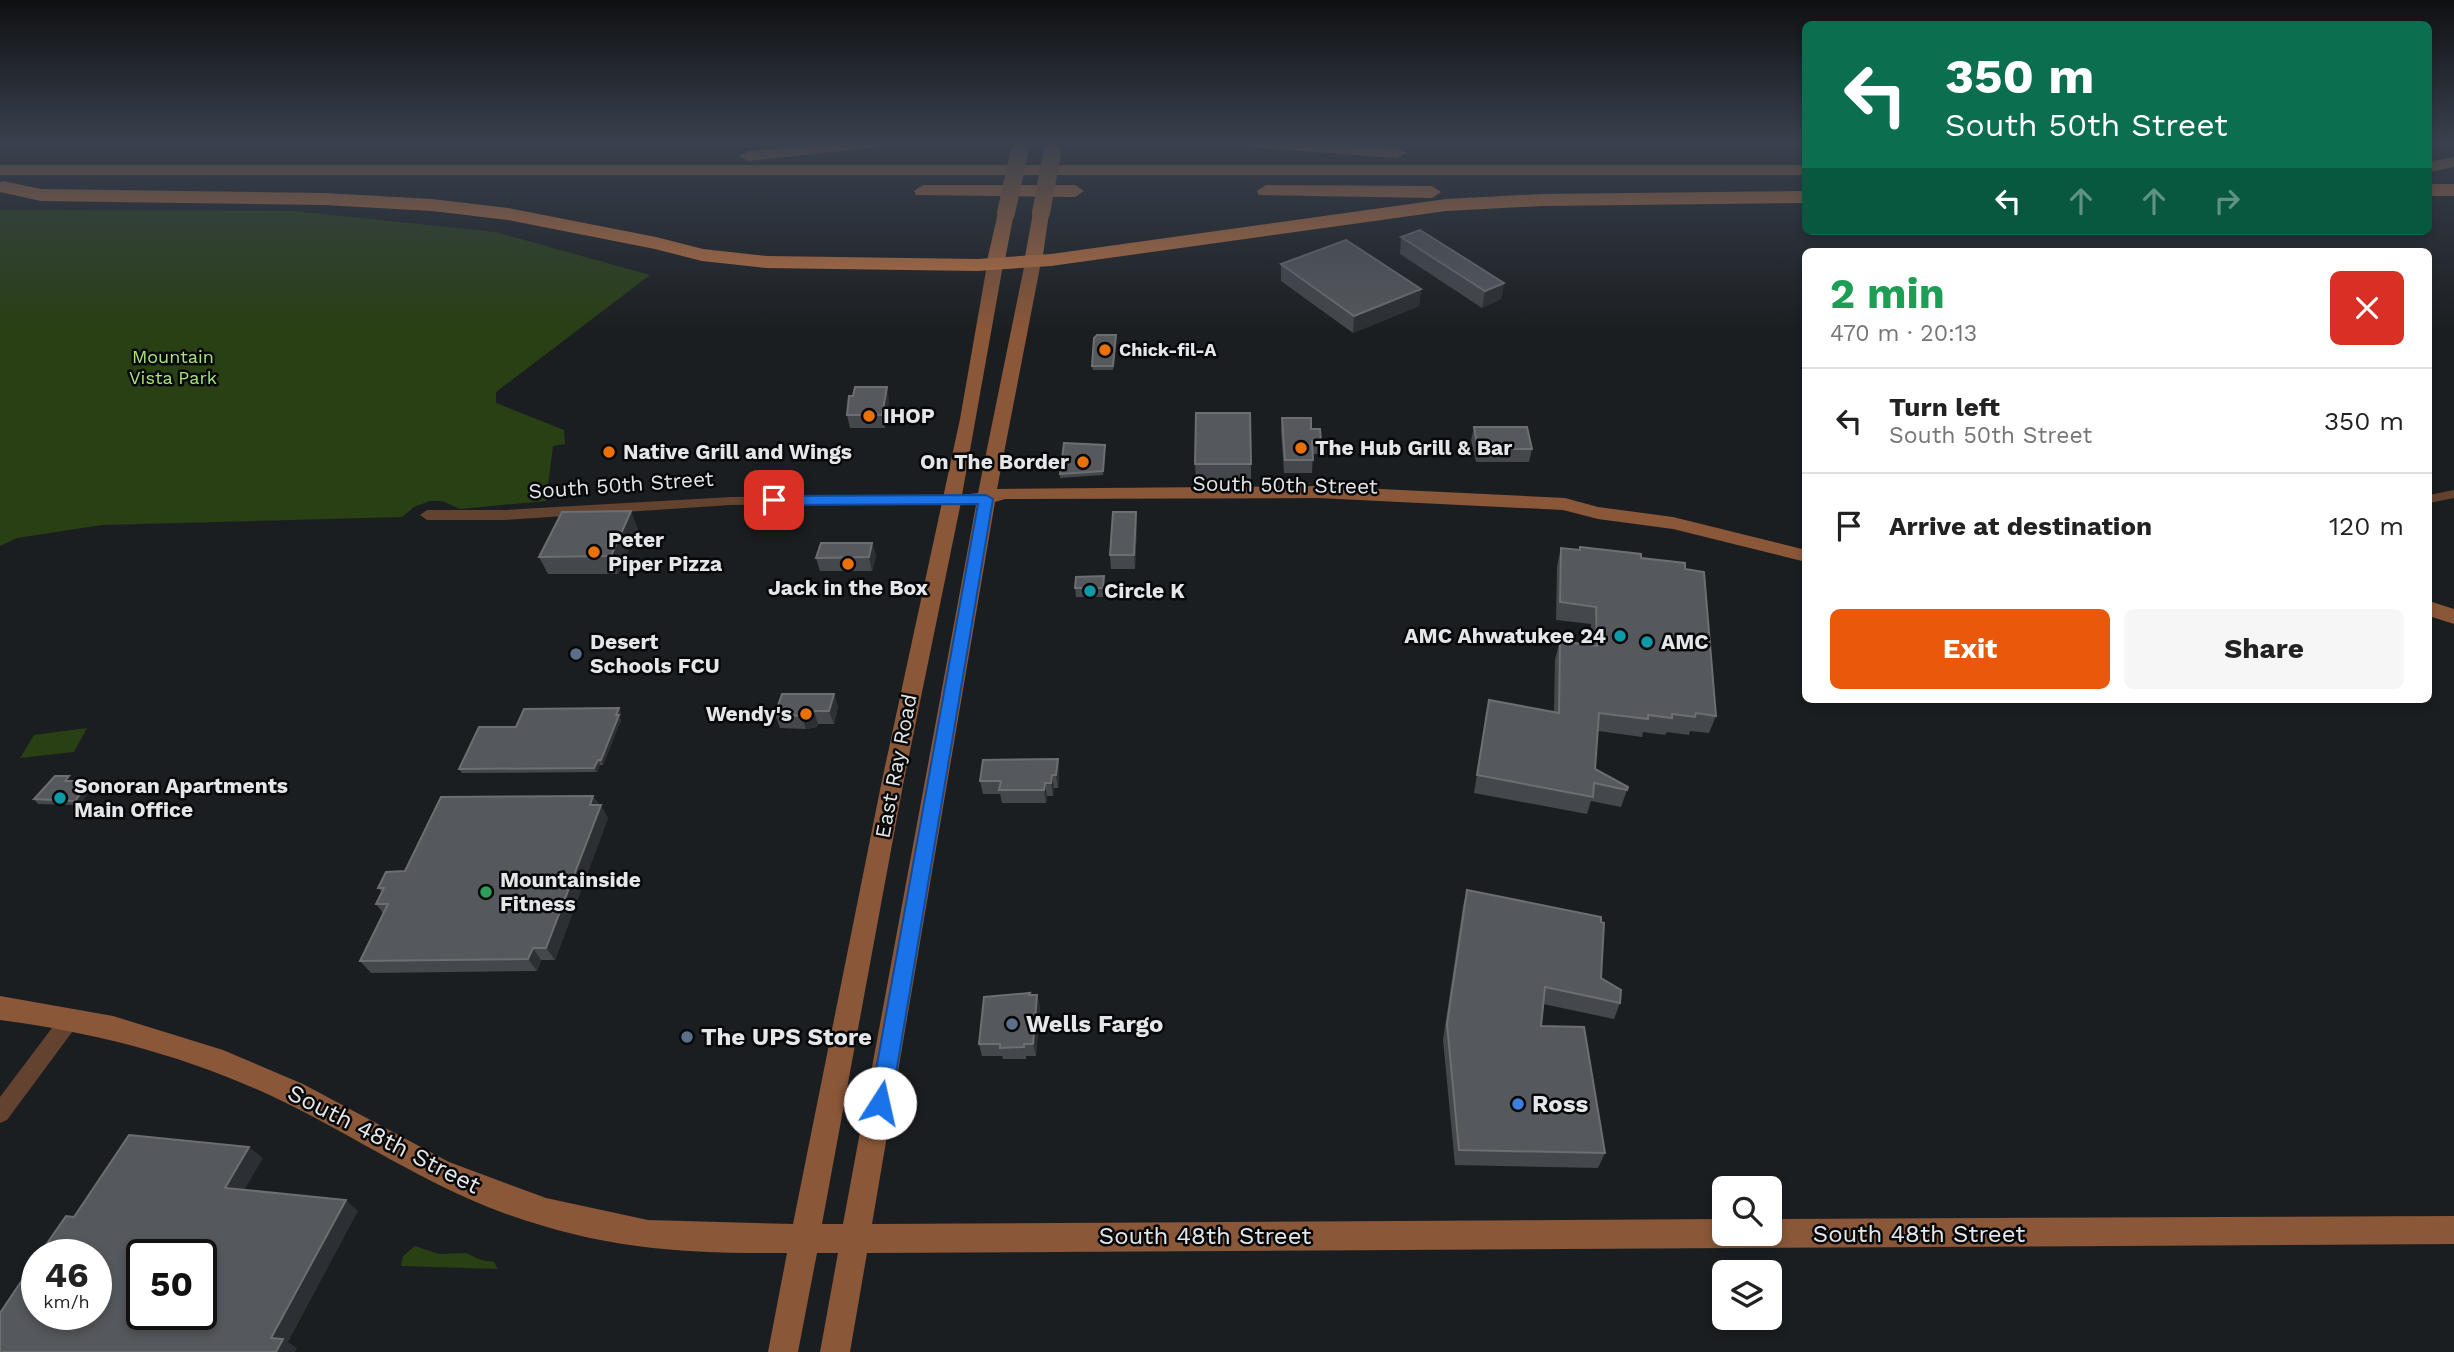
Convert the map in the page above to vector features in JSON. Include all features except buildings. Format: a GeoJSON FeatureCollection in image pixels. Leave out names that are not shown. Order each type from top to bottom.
{"type":"FeatureCollection","features":[{"type":"Feature","properties":{"kind":"highway"},"geometry":{"type":"LineString","coordinates":[[433,205],[520,216],[734,260],[941,265],[1033,262],[1445,205]]}},
{"type":"Feature","properties":{"kind":"main road","name":"East Ray Road"},"geometry":{"type":"LineString","coordinates":[[835,1352],[968,499],[969,419],[1008,205]]}},
{"type":"Feature","properties":{"kind":"main road","name":"East Ray Road"},"geometry":{"type":"LineString","coordinates":[[783,1352],[892,785],[1033,262],[1043,205]]}},
{"type":"Feature","properties":{"kind":"main road","name":"South 50th Street"},"geometry":{"type":"LineString","coordinates":[[968,499],[1002,507],[1314,506],[1566,518],[1584,512],[1652,519],[1802,555]]}},
{"type":"Feature","properties":{"kind":"main road"},"geometry":{"type":"LineString","coordinates":[[2432,609],[2454,617]]}},
{"type":"Feature","properties":{"kind":"main road","name":"South 48th Street"},"geometry":{"type":"LineString","coordinates":[[0,1008],[71,1018],[157,1041],[264,1080],[462,1182],[561,1216],[634,1233],[671,1237],[2454,1230]]}},
{"type":"Feature","properties":{"kind":"street"},"geometry":{"type":"LineString","coordinates":[[2432,498],[2454,494]]}},
{"type":"Feature","properties":{"kind":"street","name":"South 50th Street"},"geometry":{"type":"LineString","coordinates":[[427,516],[505,515],[731,501],[968,499]]}},
{"type":"Feature","properties":{"kind":"street"},"geometry":{"type":"LineString","coordinates":[[0,1113],[71,1018]]}},
{"type":"Feature","properties":{"kind":"green space","name":"Mountain Vista Park"},"geometry":{"type":"Polygon","coordinates":[[[0,210],[294,211],[495,232],[650,275],[496,392],[496,403],[564,430],[565,444],[553,446],[546,501],[460,509],[442,501],[430,501],[414,507],[402,517],[102,525],[17,538],[0,546],[0,210]]]}},
{"type":"Feature","properties":{"kind":"green space"},"geometry":{"type":"Polygon","coordinates":[[[87,728],[74,752],[20,758],[34,735],[87,728]]]}},
{"type":"Feature","properties":{"kind":"green space"},"geometry":{"type":"Polygon","coordinates":[[[415,1246],[439,1254],[466,1253],[494,1262],[498,1269],[401,1266],[403,1256],[415,1246]]]}},
{"type":"Feature","properties":{"kind":"place","name":"Chick-fil-A"},"geometry":{"type":"Point","coordinates":[1105,350]}},
{"type":"Feature","properties":{"kind":"place","name":"IHOP"},"geometry":{"type":"Point","coordinates":[869,416]}},
{"type":"Feature","properties":{"kind":"place","name":"The Hub Grill & Bar"},"geometry":{"type":"Point","coordinates":[1301,448]}},
{"type":"Feature","properties":{"kind":"place","name":"Native Grill and Wings"},"geometry":{"type":"Point","coordinates":[609,452]}},
{"type":"Feature","properties":{"kind":"place","name":"On The Border"},"geometry":{"type":"Point","coordinates":[1083,462]}},
{"type":"Feature","properties":{"kind":"place","name":"Peter Piper Pizza"},"geometry":{"type":"Point","coordinates":[594,552]}},
{"type":"Feature","properties":{"kind":"place","name":"Jack in the Box"},"geometry":{"type":"Point","coordinates":[848,564]}},
{"type":"Feature","properties":{"kind":"place","name":"Circle K"},"geometry":{"type":"Point","coordinates":[1090,591]}},
{"type":"Feature","properties":{"kind":"place","name":"AMC Ahwatukee 24"},"geometry":{"type":"Point","coordinates":[1620,636]}},
{"type":"Feature","properties":{"kind":"place","name":"AMC"},"geometry":{"type":"Point","coordinates":[1647,642]}},
{"type":"Feature","properties":{"kind":"place","name":"Desert Schools FCU"},"geometry":{"type":"Point","coordinates":[576,654]}},
{"type":"Feature","properties":{"kind":"place","name":"Wendy's"},"geometry":{"type":"Point","coordinates":[806,714]}},
{"type":"Feature","properties":{"kind":"place","name":"Sonoran Apartments Main Office"},"geometry":{"type":"Point","coordinates":[60,798]}},
{"type":"Feature","properties":{"kind":"place","name":"Mountainside Fitness"},"geometry":{"type":"Point","coordinates":[486,892]}},
{"type":"Feature","properties":{"kind":"place","name":"Wells Fargo"},"geometry":{"type":"Point","coordinates":[1012,1024]}},
{"type":"Feature","properties":{"kind":"place","name":"The UPS Store"},"geometry":{"type":"Point","coordinates":[687,1037]}},
{"type":"Feature","properties":{"kind":"place","name":"Ross"},"geometry":{"type":"Point","coordinates":[1518,1104]}},
{"type":"Feature","properties":{"kind":"route"},"geometry":{"type":"LineString","coordinates":[[774,500],[986,499],[880,1103]]}}]}
